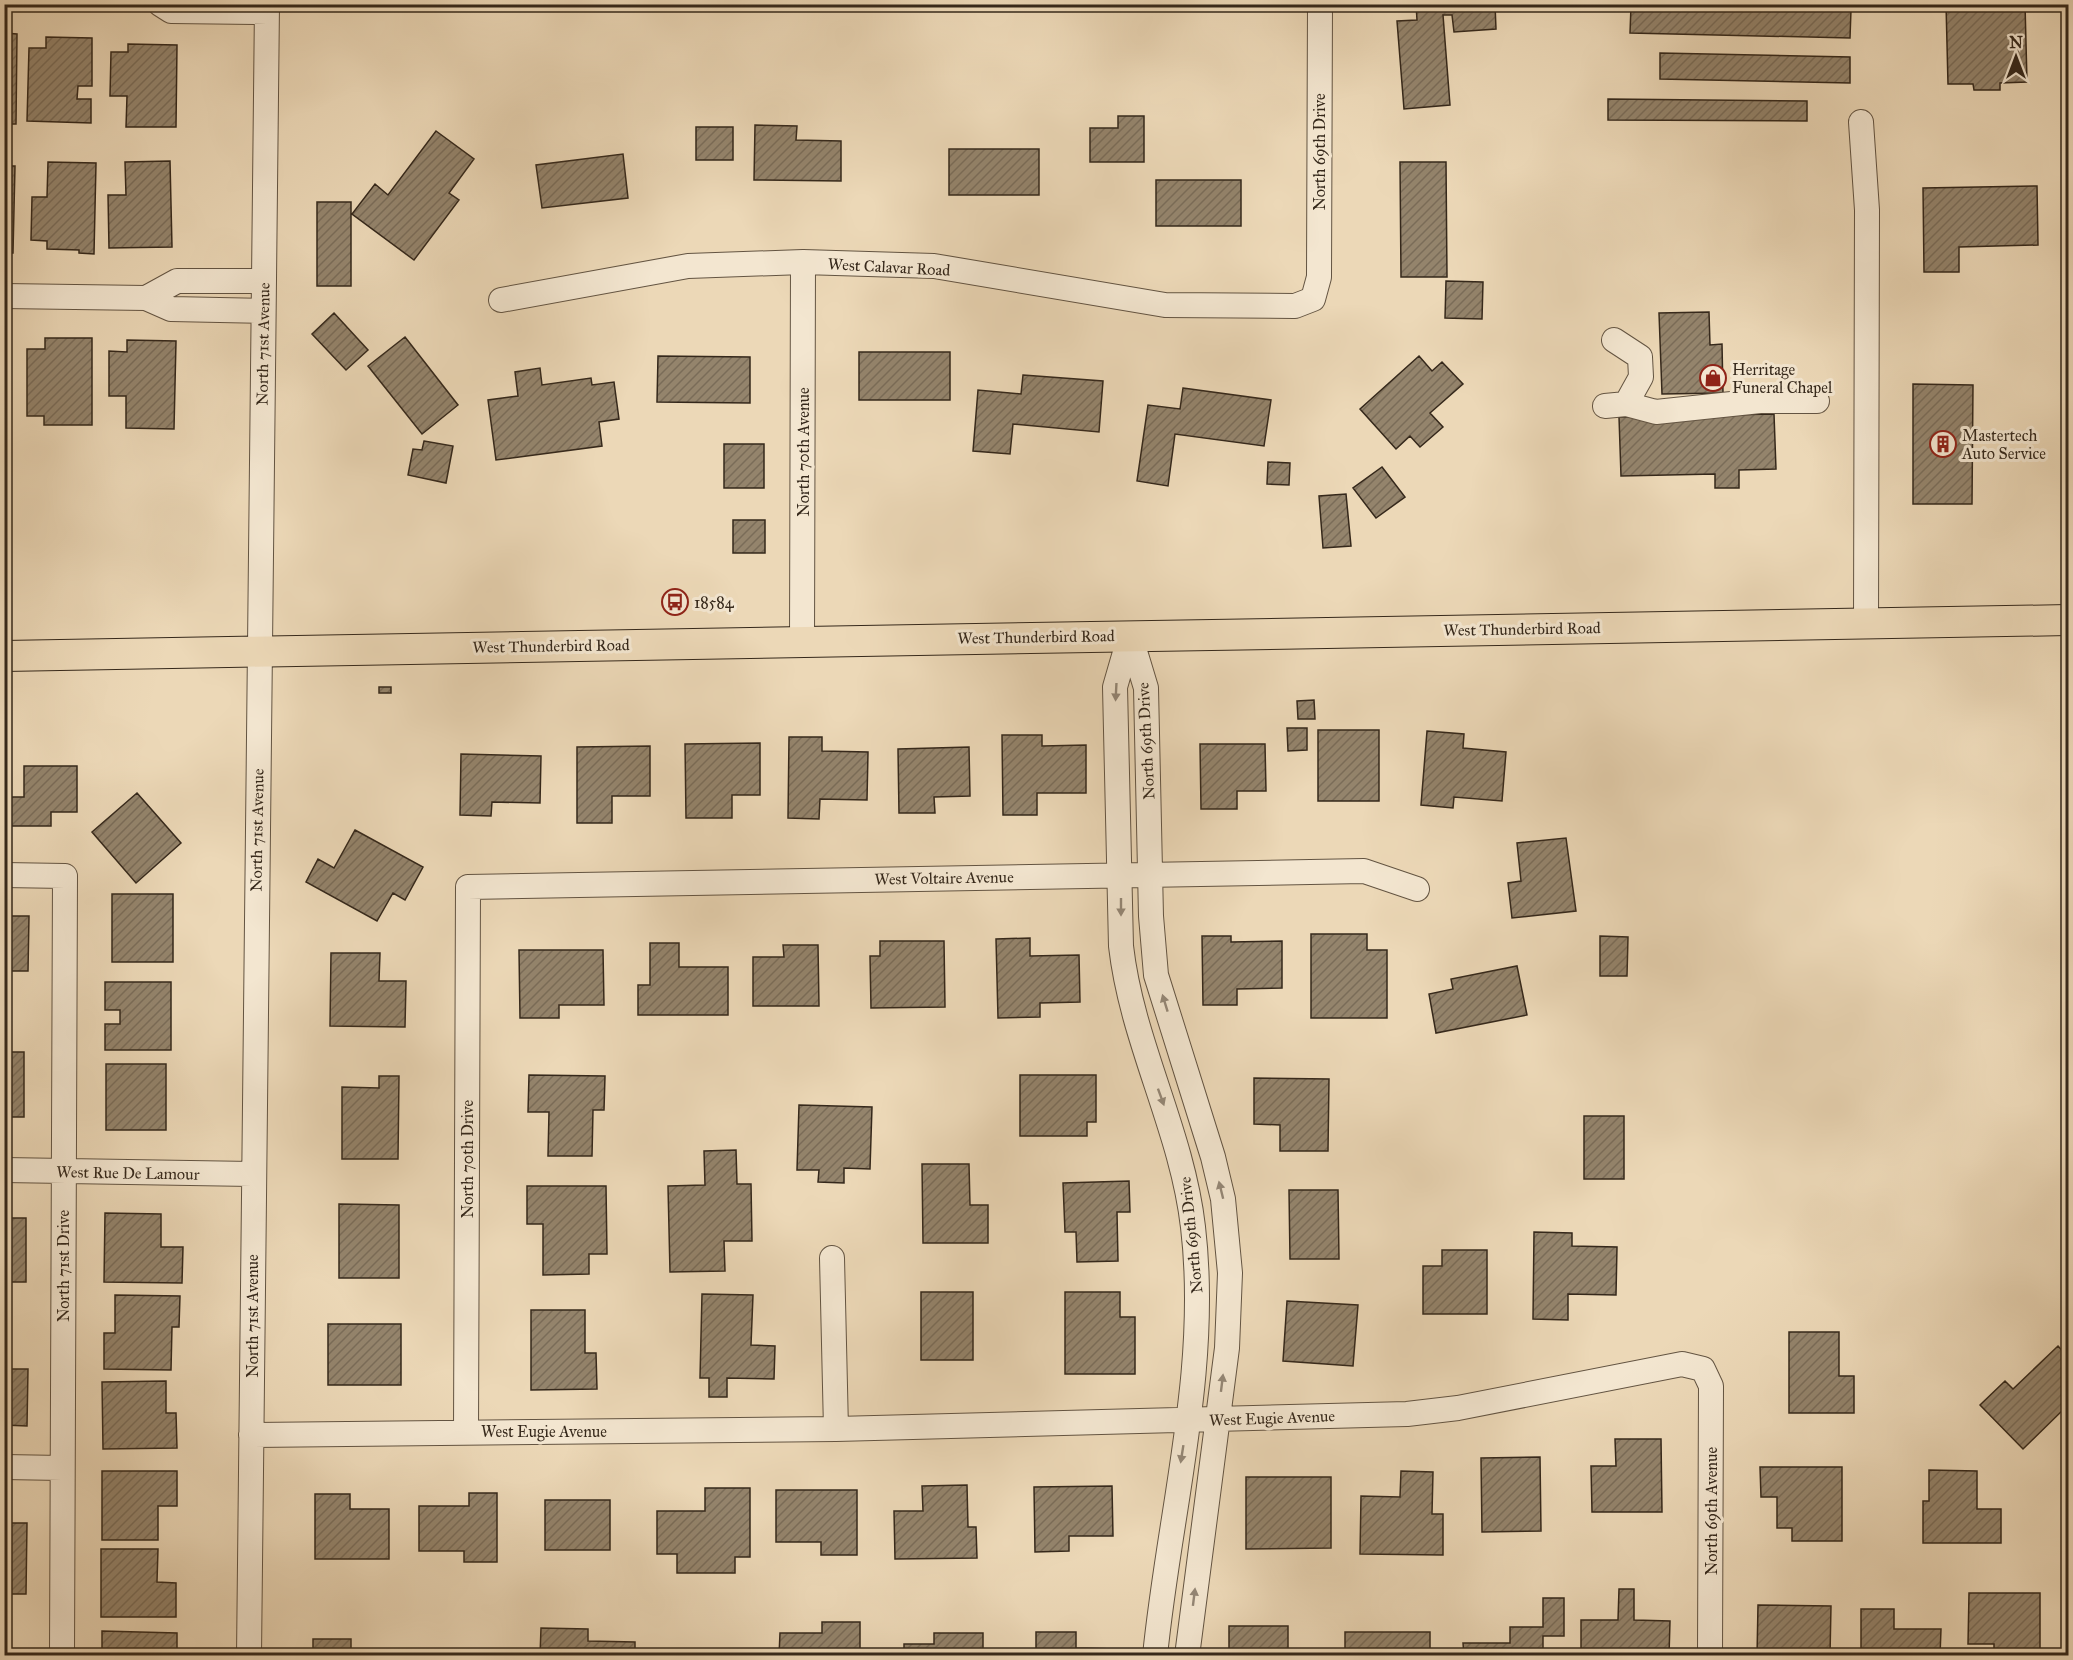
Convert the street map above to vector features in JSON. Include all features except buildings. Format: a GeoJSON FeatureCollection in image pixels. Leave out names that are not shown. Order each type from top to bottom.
{"type":"FeatureCollection","features":[{"type":"Feature","properties":{"kind":"main road","name":"West Thunderbird Road"},"geometry":{"type":"LineString","coordinates":[[4,656],[2068,620]]}},
{"type":"Feature","properties":{"kind":"street"},"geometry":{"type":"LineString","coordinates":[[160,4],[171,10],[267,8]]}},
{"type":"Feature","properties":{"kind":"street","name":"North 69th Drive"},"geometry":{"type":"LineString","coordinates":[[1312,299],[1319,277],[1320,4]]}},
{"type":"Feature","properties":{"kind":"street","name":"North 71st Avenue"},"geometry":{"type":"LineString","coordinates":[[249,1656],[252,1174],[267,8]]}},
{"type":"Feature","properties":{"kind":"street"},"geometry":{"type":"LineString","coordinates":[[1861,122],[1868,210],[1866,623]]}},
{"type":"Feature","properties":{"kind":"street","name":"West Calavar Road"},"geometry":{"type":"LineString","coordinates":[[501,300],[688,266],[803,262],[934,266],[1165,305],[1295,306],[1312,299]]}},
{"type":"Feature","properties":{"kind":"street","name":"North 70th Avenue"},"geometry":{"type":"LineString","coordinates":[[802,643],[803,262]]}},
{"type":"Feature","properties":{"kind":"street"},"geometry":{"type":"LineString","coordinates":[[146,298],[177,281],[263,281]]}},
{"type":"Feature","properties":{"kind":"street"},"geometry":{"type":"LineString","coordinates":[[195,281],[196,311]]}},
{"type":"Feature","properties":{"kind":"street"},"geometry":{"type":"LineString","coordinates":[[4,296],[146,298],[171,309],[263,311]]}},
{"type":"Feature","properties":{"kind":"street"},"geometry":{"type":"LineString","coordinates":[[1614,340],[1640,357],[1641,377],[1616,405],[1656,412],[1760,401],[1817,400]]}},
{"type":"Feature","properties":{"kind":"street","name":"North 69th Drive"},"geometry":{"type":"LineString","coordinates":[[1130,635],[1146,688],[1152,944],[1156,975],[1214,1161],[1225,1210],[1230,1273],[1230,1312],[1218,1420],[1187,1656]]}},
{"type":"Feature","properties":{"kind":"street","name":"North 69th Drive"},"geometry":{"type":"LineString","coordinates":[[1130,635],[1115,687],[1121,946],[1125,979],[1184,1169],[1193,1226],[1198,1300],[1193,1376],[1155,1656]]}},
{"type":"Feature","properties":{"kind":"street","name":"West Voltaire Avenue"},"geometry":{"type":"LineString","coordinates":[[468,887],[1364,871],[1417,889]]}},
{"type":"Feature","properties":{"kind":"street","name":"North 71st Drive"},"geometry":{"type":"LineString","coordinates":[[4,875],[65,876],[62,1656]]}},
{"type":"Feature","properties":{"kind":"street","name":"North 70th Drive"},"geometry":{"type":"LineString","coordinates":[[466,1431],[468,887]]}},
{"type":"Feature","properties":{"kind":"street"},"geometry":{"type":"LineString","coordinates":[[1184,1169],[1214,1161]]}},
{"type":"Feature","properties":{"kind":"street","name":"West Rue De Lamour"},"geometry":{"type":"LineString","coordinates":[[4,1170],[252,1174]]}},
{"type":"Feature","properties":{"kind":"street"},"geometry":{"type":"LineString","coordinates":[[832,1258],[836,1429]]}},
{"type":"Feature","properties":{"kind":"street","name":"West Eugie Avenue"},"geometry":{"type":"LineString","coordinates":[[251,1435],[836,1429],[1407,1414],[1458,1408],[1682,1364],[1703,1369]]}},
{"type":"Feature","properties":{"kind":"street","name":"North 69th Avenue"},"geometry":{"type":"LineString","coordinates":[[1703,1369],[1711,1386],[1710,1656]]}},
{"type":"Feature","properties":{"kind":"street"},"geometry":{"type":"LineString","coordinates":[[4,1467],[62,1468]]}},
{"type":"Feature","properties":{"kind":"place","name":"Herritage Funeral Chapel"},"geometry":{"type":"Point","coordinates":[1713,378]}},
{"type":"Feature","properties":{"kind":"place","name":"Mastertech Auto Service"},"geometry":{"type":"Point","coordinates":[1943,444]}},
{"type":"Feature","properties":{"kind":"place","name":"18584"},"geometry":{"type":"Point","coordinates":[675,602]}}]}
